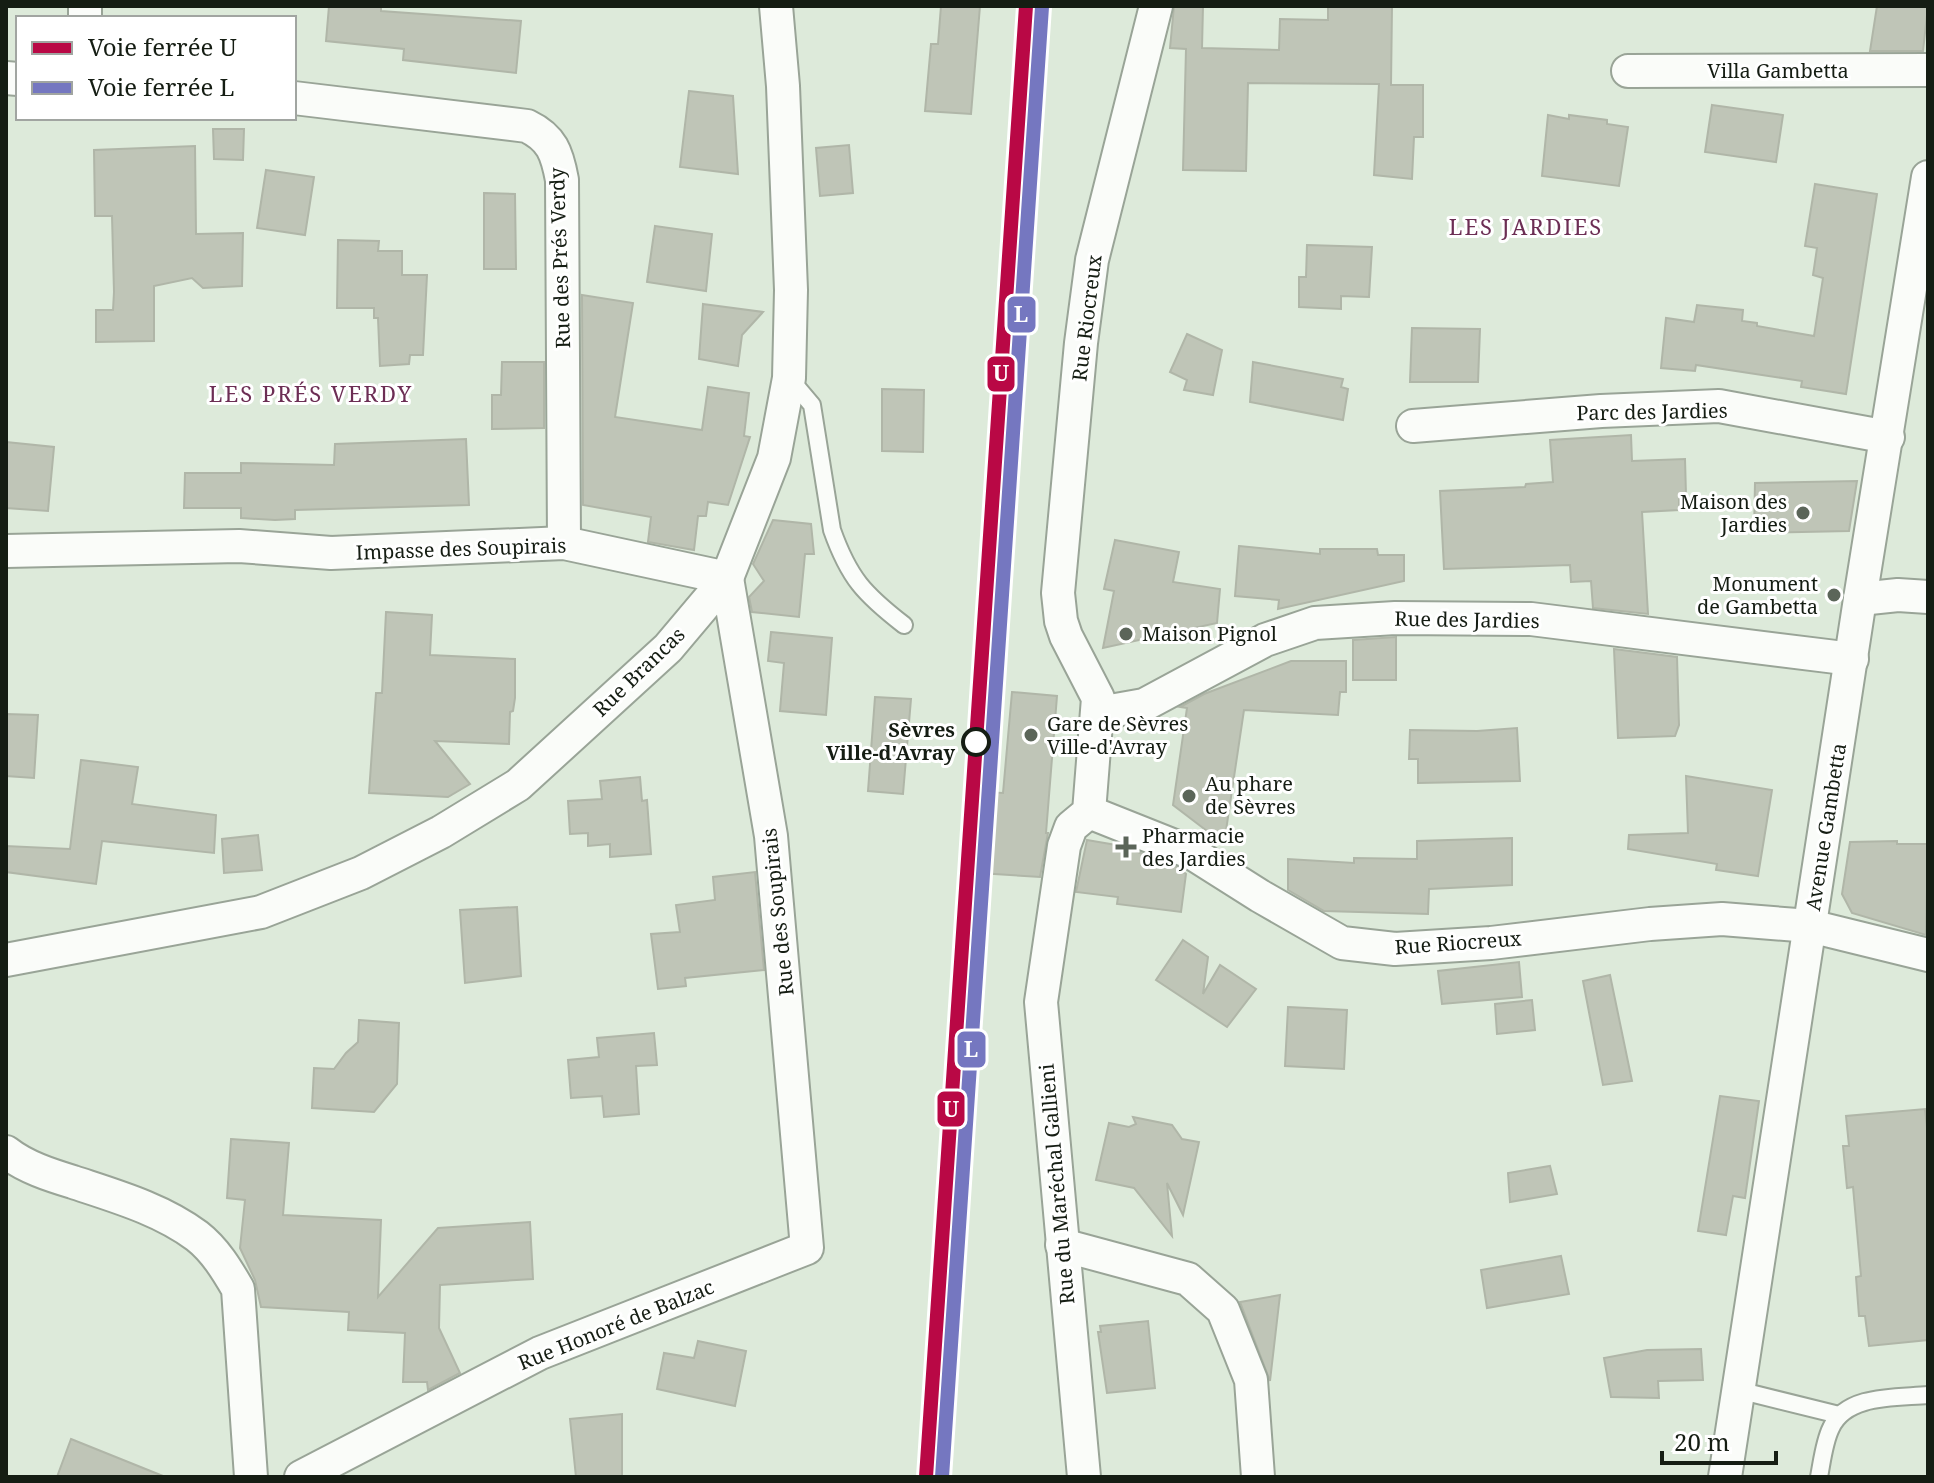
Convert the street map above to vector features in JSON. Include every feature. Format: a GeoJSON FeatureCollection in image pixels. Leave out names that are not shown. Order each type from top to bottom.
{"type":"FeatureCollection","features":[{"type":"Feature","properties":{"kind":"street","name":"Rue Brancas"},"geometry":{"type":"LineString","coordinates":[[6,960],[261,912],[361,873],[441,832],[518,785],[668,648],[727,578],[774,458],[789,378],[791,290],[783,86],[776,6]]}},
{"type":"Feature","properties":{"kind":"street","name":"Rue Riocreux"},"geometry":{"type":"LineString","coordinates":[[1099,713],[1098,698],[1066,636],[1058,593],[1081,343],[1092,260],[1156,6]]}},
{"type":"Feature","properties":{"kind":"street","name":"Villa Gambetta"},"geometry":{"type":"LineString","coordinates":[[1628,71],[1928,70]]}},
{"type":"Feature","properties":{"kind":"street","name":"Rue des Prés Verdy"},"geometry":{"type":"LineString","coordinates":[[296,98],[527,126],[544,134],[554,150],[562,180],[564,543]]}},
{"type":"Feature","properties":{"kind":"street","name":"Avenue Gambetta"},"geometry":{"type":"LineString","coordinates":[[1725,1477],[1928,177]]}},
{"type":"Feature","properties":{"kind":"street","name":"Parc des Jardies"},"geometry":{"type":"LineString","coordinates":[[1413,426],[1601,411],[1719,406],[1888,437]]}},
{"type":"Feature","properties":{"kind":"street","name":"Impasse des Soupirais"},"geometry":{"type":"LineString","coordinates":[[6,551],[239,546],[331,553],[564,543],[727,578]]}},
{"type":"Feature","properties":{"kind":"street","name":"Rue des Soupirais"},"geometry":{"type":"LineString","coordinates":[[727,578],[771,836],[807,1248]]}},
{"type":"Feature","properties":{"kind":"street"},"geometry":{"type":"LineString","coordinates":[[1860,599],[1898,595],[1928,597]]}},
{"type":"Feature","properties":{"kind":"street","name":"Rue des Jardies"},"geometry":{"type":"LineString","coordinates":[[1099,713],[1144,705],[1265,640],[1315,623],[1395,618],[1531,619],[1852,659]]}},
{"type":"Feature","properties":{"kind":"street"},"geometry":{"type":"LineString","coordinates":[[1089,812],[1099,713]]}},
{"type":"Feature","properties":{"kind":"street","name":"Rue Riocreux"},"geometry":{"type":"LineString","coordinates":[[1089,812],[1192,853],[1342,943],[1395,949],[1491,943],[1650,924],[1722,919],[1810,926],[1928,955]]}},
{"type":"Feature","properties":{"kind":"street","name":"Rue du Maréchal Gallieni"},"geometry":{"type":"LineString","coordinates":[[1084,1477],[1041,1002],[1064,846],[1071,827],[1089,812]]}},
{"type":"Feature","properties":{"kind":"street"},"geometry":{"type":"LineString","coordinates":[[6,1152],[18,1161],[61,1178],[142,1205],[198,1236],[223,1263],[238,1289],[251,1477]]}},
{"type":"Feature","properties":{"kind":"street"},"geometry":{"type":"LineString","coordinates":[[1062,1245],[1188,1279],[1223,1310],[1251,1380],[1258,1477]]}},
{"type":"Feature","properties":{"kind":"street","name":"Rue Honoré de Balzac"},"geometry":{"type":"LineString","coordinates":[[301,1477],[540,1353],[807,1248]]}},
{"type":"Feature","properties":{"kind":"lane"},"geometry":{"type":"LineString","coordinates":[[789,378],[812,405],[832,530],[838,547],[850,572],[869,598],[904,625]]}},
{"type":"Feature","properties":{"kind":"lane"},"geometry":{"type":"LineString","coordinates":[[1738,1390],[1839,1415]]}},
{"type":"Feature","properties":{"kind":"lane"},"geometry":{"type":"LineString","coordinates":[[1819,1477],[1830,1428],[1839,1415],[1860,1403],[1928,1395]]}},
{"type":"Feature","properties":{"kind":"building"},"geometry":{"type":"Polygon","coordinates":[[[329,6],[381,6],[381,11],[521,21],[516,73],[403,60],[404,49],[326,41],[329,6]]]}},
{"type":"Feature","properties":{"kind":"building"},"geometry":{"type":"Polygon","coordinates":[[[941,6],[980,6],[971,114],[925,111],[931,44],[938,44],[941,6]]]}},
{"type":"Feature","properties":{"kind":"building"},"geometry":{"type":"Polygon","coordinates":[[[1174,6],[1203,6],[1202,48],[1279,50],[1280,19],[1328,20],[1328,6],[1392,6],[1391,85],[1423,85],[1423,137],[1414,137],[1412,179],[1374,175],[1379,84],[1248,83],[1246,171],[1183,170],[1186,49],[1170,48],[1174,6]]]}},
{"type":"Feature","properties":{"kind":"building"},"geometry":{"type":"Polygon","coordinates":[[[1877,6],[1928,6],[1923,51],[1870,51],[1877,6]]]}},
{"type":"Feature","properties":{"kind":"building"},"geometry":{"type":"Polygon","coordinates":[[[689,91],[733,96],[738,174],[680,167],[689,91]]]}},
{"type":"Feature","properties":{"kind":"building"},"geometry":{"type":"Polygon","coordinates":[[[1712,105],[1783,115],[1776,162],[1705,152],[1712,105]]]}},
{"type":"Feature","properties":{"kind":"building"},"geometry":{"type":"Polygon","coordinates":[[[1548,115],[1607,120],[1607,124],[1628,127],[1619,186],[1542,176],[1548,115]]]}},
{"type":"Feature","properties":{"kind":"building"},"geometry":{"type":"Polygon","coordinates":[[[213,129],[244,129],[243,160],[214,159],[213,129]]]}},
{"type":"Feature","properties":{"kind":"building"},"geometry":{"type":"Polygon","coordinates":[[[849,145],[853,193],[820,196],[816,148],[849,145]]]}},
{"type":"Feature","properties":{"kind":"building"},"geometry":{"type":"Polygon","coordinates":[[[195,146],[196,234],[243,233],[242,286],[203,288],[192,278],[154,286],[154,341],[96,342],[96,310],[113,310],[114,292],[112,216],[95,216],[94,150],[195,146]]]}},
{"type":"Feature","properties":{"kind":"building"},"geometry":{"type":"Polygon","coordinates":[[[266,170],[314,177],[305,235],[257,228],[266,170]]]}},
{"type":"Feature","properties":{"kind":"building"},"geometry":{"type":"Polygon","coordinates":[[[1815,184],[1877,194],[1846,394],[1801,387],[1802,381],[1696,365],[1695,371],[1661,368],[1666,318],[1694,322],[1697,305],[1743,310],[1742,321],[1814,336],[1823,278],[1813,275],[1817,248],[1805,246],[1815,184]]]}},
{"type":"Feature","properties":{"kind":"building"},"geometry":{"type":"Polygon","coordinates":[[[484,193],[515,194],[516,269],[484,269],[484,193]]]}},
{"type":"Feature","properties":{"kind":"building"},"geometry":{"type":"Polygon","coordinates":[[[655,226],[712,234],[706,291],[647,282],[655,226]]]}},
{"type":"Feature","properties":{"kind":"building"},"geometry":{"type":"Polygon","coordinates":[[[338,240],[379,241],[378,251],[402,251],[402,275],[427,275],[423,355],[410,355],[409,364],[380,366],[378,318],[374,318],[374,308],[337,308],[338,240]]]}},
{"type":"Feature","properties":{"kind":"building"},"geometry":{"type":"Polygon","coordinates":[[[1307,245],[1372,247],[1369,297],[1341,296],[1341,309],[1299,307],[1299,277],[1306,277],[1307,245]]]}},
{"type":"Feature","properties":{"kind":"building"},"geometry":{"type":"Polygon","coordinates":[[[582,295],[633,303],[615,417],[702,430],[708,387],[749,393],[744,436],[750,437],[728,505],[708,502],[706,516],[698,516],[694,550],[648,542],[651,517],[583,505],[582,295]]]}},
{"type":"Feature","properties":{"kind":"building"},"geometry":{"type":"Polygon","coordinates":[[[703,304],[763,312],[742,335],[738,366],[699,359],[703,304]]]}},
{"type":"Feature","properties":{"kind":"building"},"geometry":{"type":"Polygon","coordinates":[[[1412,328],[1480,329],[1478,382],[1410,382],[1412,328]]]}},
{"type":"Feature","properties":{"kind":"building"},"geometry":{"type":"Polygon","coordinates":[[[1187,334],[1222,350],[1213,395],[1184,390],[1187,380],[1170,372],[1187,334]]]}},
{"type":"Feature","properties":{"kind":"building"},"geometry":{"type":"Polygon","coordinates":[[[502,362],[544,362],[544,428],[492,429],[492,395],[501,395],[502,362]]]}},
{"type":"Feature","properties":{"kind":"building"},"geometry":{"type":"Polygon","coordinates":[[[1253,362],[1343,379],[1341,387],[1348,389],[1343,420],[1250,402],[1253,362]]]}},
{"type":"Feature","properties":{"kind":"building"},"geometry":{"type":"Polygon","coordinates":[[[882,389],[924,390],[923,452],[882,451],[882,389]]]}},
{"type":"Feature","properties":{"kind":"building"},"geometry":{"type":"Polygon","coordinates":[[[1631,435],[1632,461],[1685,459],[1686,495],[1679,495],[1679,510],[1642,512],[1648,614],[1593,608],[1591,581],[1571,582],[1570,565],[1444,569],[1440,491],[1525,487],[1526,484],[1553,482],[1550,440],[1631,435]]]}},
{"type":"Feature","properties":{"kind":"building"},"geometry":{"type":"Polygon","coordinates":[[[466,439],[469,505],[295,510],[295,519],[275,520],[241,518],[241,508],[184,508],[185,473],[241,473],[241,463],[334,465],[335,444],[466,439]]]}},
{"type":"Feature","properties":{"kind":"building"},"geometry":{"type":"Polygon","coordinates":[[[6,442],[54,447],[48,511],[6,508],[6,442]]]}},
{"type":"Feature","properties":{"kind":"building","name":"Maison des Jardies"},"geometry":{"type":"Polygon","coordinates":[[[1857,481],[1849,531],[1754,533],[1755,483],[1857,481]]]}},
{"type":"Feature","properties":{"kind":"building"},"geometry":{"type":"Polygon","coordinates":[[[773,520],[811,524],[814,554],[805,554],[799,617],[752,612],[749,597],[764,581],[753,564],[773,520]]]}},
{"type":"Feature","properties":{"kind":"building"},"geometry":{"type":"Polygon","coordinates":[[[1115,540],[1179,552],[1173,582],[1220,589],[1217,623],[1103,648],[1114,591],[1104,589],[1115,540]]]}},
{"type":"Feature","properties":{"kind":"building"},"geometry":{"type":"Polygon","coordinates":[[[1239,546],[1320,554],[1320,549],[1377,549],[1378,555],[1404,555],[1404,581],[1278,609],[1279,600],[1235,596],[1239,546]]]}},
{"type":"Feature","properties":{"kind":"building"},"geometry":{"type":"Polygon","coordinates":[[[386,612],[432,615],[430,655],[515,659],[515,698],[513,711],[510,712],[509,744],[435,741],[470,784],[448,797],[369,793],[376,693],[382,693],[386,612]]]}},
{"type":"Feature","properties":{"kind":"building"},"geometry":{"type":"Polygon","coordinates":[[[771,632],[832,638],[826,715],[780,711],[784,663],[768,661],[771,632]]]}},
{"type":"Feature","properties":{"kind":"building"},"geometry":{"type":"Polygon","coordinates":[[[1396,637],[1396,680],[1353,680],[1353,640],[1396,637]]]}},
{"type":"Feature","properties":{"kind":"building"},"geometry":{"type":"Polygon","coordinates":[[[1614,649],[1677,657],[1679,725],[1675,736],[1618,738],[1614,649]]]}},
{"type":"Feature","properties":{"kind":"building"},"geometry":{"type":"Polygon","coordinates":[[[1291,661],[1346,661],[1346,692],[1340,692],[1338,715],[1244,710],[1224,844],[1173,805],[1187,708],[1180,707],[1204,694],[1291,661]]]}},
{"type":"Feature","properties":{"kind":"building"},"geometry":{"type":"Polygon","coordinates":[[[1012,692],[1057,696],[1048,833],[1040,877],[979,873],[984,792],[1003,793],[1012,692]]]}},
{"type":"Feature","properties":{"kind":"building"},"geometry":{"type":"Polygon","coordinates":[[[875,697],[911,699],[903,794],[868,791],[875,697]]]}},
{"type":"Feature","properties":{"kind":"building"},"geometry":{"type":"Polygon","coordinates":[[[6,714],[38,715],[34,778],[6,776],[6,714]]]}},
{"type":"Feature","properties":{"kind":"building"},"geometry":{"type":"Polygon","coordinates":[[[1517,728],[1520,781],[1418,783],[1418,759],[1409,759],[1410,730],[1517,728]]]}},
{"type":"Feature","properties":{"kind":"building"},"geometry":{"type":"Polygon","coordinates":[[[81,760],[138,767],[132,804],[216,815],[214,853],[102,841],[96,884],[6,872],[6,846],[70,849],[81,760]]]}},
{"type":"Feature","properties":{"kind":"building"},"geometry":{"type":"Polygon","coordinates":[[[1686,776],[1772,790],[1758,876],[1716,870],[1717,864],[1628,849],[1629,835],[1688,833],[1686,776]]]}},
{"type":"Feature","properties":{"kind":"building"},"geometry":{"type":"Polygon","coordinates":[[[640,777],[642,801],[647,800],[651,854],[610,857],[610,844],[588,846],[588,833],[570,834],[568,801],[602,799],[600,781],[640,777]]]}},
{"type":"Feature","properties":{"kind":"building"},"geometry":{"type":"Polygon","coordinates":[[[258,835],[262,870],[224,873],[222,839],[258,835]]]}},
{"type":"Feature","properties":{"kind":"building"},"geometry":{"type":"Polygon","coordinates":[[[1512,838],[1512,885],[1429,889],[1428,914],[1324,911],[1288,890],[1288,859],[1354,863],[1354,858],[1417,859],[1417,841],[1512,838]]]}},
{"type":"Feature","properties":{"kind":"building"},"geometry":{"type":"Polygon","coordinates":[[[1087,840],[1122,846],[1177,867],[1186,874],[1181,912],[1117,904],[1118,897],[1076,892],[1087,840]]]}},
{"type":"Feature","properties":{"kind":"building"},"geometry":{"type":"Polygon","coordinates":[[[1897,841],[1897,844],[1928,844],[1926,935],[1852,913],[1842,894],[1850,842],[1897,841]]]}},
{"type":"Feature","properties":{"kind":"building"},"geometry":{"type":"Polygon","coordinates":[[[755,872],[764,970],[685,978],[686,986],[658,989],[651,934],[680,932],[676,905],[715,900],[713,877],[755,872]]]}},
{"type":"Feature","properties":{"kind":"building"},"geometry":{"type":"Polygon","coordinates":[[[517,907],[521,976],[465,983],[460,910],[517,907]]]}},
{"type":"Feature","properties":{"kind":"building"},"geometry":{"type":"Polygon","coordinates":[[[1183,940],[1208,957],[1203,994],[1220,965],[1256,989],[1227,1027],[1156,980],[1183,940]]]}},
{"type":"Feature","properties":{"kind":"building"},"geometry":{"type":"Polygon","coordinates":[[[1519,962],[1522,997],[1442,1004],[1438,971],[1519,962]]]}},
{"type":"Feature","properties":{"kind":"building"},"geometry":{"type":"Polygon","coordinates":[[[1610,975],[1632,1081],[1603,1085],[1583,981],[1610,975]]]}},
{"type":"Feature","properties":{"kind":"building"},"geometry":{"type":"Polygon","coordinates":[[[1532,1000],[1535,1030],[1497,1034],[1495,1004],[1532,1000]]]}},
{"type":"Feature","properties":{"kind":"building"},"geometry":{"type":"Polygon","coordinates":[[[1288,1007],[1347,1010],[1344,1069],[1285,1066],[1288,1007]]]}},
{"type":"Feature","properties":{"kind":"building"},"geometry":{"type":"Polygon","coordinates":[[[359,1020],[399,1023],[397,1084],[374,1112],[312,1108],[314,1068],[334,1069],[358,1042],[359,1020]]]}},
{"type":"Feature","properties":{"kind":"building"},"geometry":{"type":"Polygon","coordinates":[[[654,1033],[657,1065],[636,1066],[639,1114],[604,1117],[602,1096],[571,1098],[568,1060],[599,1057],[597,1038],[654,1033]]]}},
{"type":"Feature","properties":{"kind":"building"},"geometry":{"type":"Polygon","coordinates":[[[1720,1096],[1759,1101],[1745,1198],[1733,1196],[1726,1235],[1698,1231],[1720,1096]]]}},
{"type":"Feature","properties":{"kind":"building"},"geometry":{"type":"Polygon","coordinates":[[[1925,1109],[1928,1137],[1928,1340],[1869,1346],[1865,1316],[1859,1316],[1856,1277],[1861,1276],[1853,1187],[1847,1188],[1843,1146],[1849,1146],[1846,1116],[1925,1109]]]}},
{"type":"Feature","properties":{"kind":"building"},"geometry":{"type":"Polygon","coordinates":[[[1133,1117],[1172,1125],[1182,1139],[1199,1142],[1183,1215],[1167,1183],[1172,1236],[1134,1188],[1096,1180],[1109,1123],[1129,1127],[1136,1124],[1133,1117]]]}},
{"type":"Feature","properties":{"kind":"building"},"geometry":{"type":"Polygon","coordinates":[[[231,1139],[289,1143],[283,1215],[381,1220],[378,1297],[438,1228],[530,1222],[533,1279],[440,1285],[439,1328],[460,1373],[428,1390],[427,1382],[403,1382],[405,1333],[348,1330],[349,1312],[261,1307],[255,1280],[240,1248],[245,1200],[227,1198],[231,1139]]]}},
{"type":"Feature","properties":{"kind":"building"},"geometry":{"type":"Polygon","coordinates":[[[1550,1166],[1557,1194],[1510,1202],[1508,1173],[1550,1166]]]}},
{"type":"Feature","properties":{"kind":"building"},"geometry":{"type":"Polygon","coordinates":[[[1561,1256],[1569,1294],[1487,1308],[1481,1270],[1561,1256]]]}},
{"type":"Feature","properties":{"kind":"building"},"geometry":{"type":"Polygon","coordinates":[[[1280,1295],[1270,1381],[1240,1302],[1280,1295]]]}},
{"type":"Feature","properties":{"kind":"building"},"geometry":{"type":"Polygon","coordinates":[[[1148,1321],[1155,1388],[1107,1393],[1098,1332],[1101,1332],[1100,1326],[1148,1321]]]}},
{"type":"Feature","properties":{"kind":"building"},"geometry":{"type":"Polygon","coordinates":[[[698,1341],[746,1351],[735,1406],[657,1389],[664,1353],[694,1358],[698,1341]]]}},
{"type":"Feature","properties":{"kind":"building"},"geometry":{"type":"Polygon","coordinates":[[[1701,1349],[1703,1380],[1658,1381],[1659,1398],[1611,1397],[1604,1358],[1647,1350],[1701,1349]]]}},
{"type":"Feature","properties":{"kind":"building"},"geometry":{"type":"Polygon","coordinates":[[[622,1414],[622,1477],[576,1477],[570,1419],[622,1414]]]}},
{"type":"Feature","properties":{"kind":"building"},"geometry":{"type":"Polygon","coordinates":[[[71,1439],[163,1476],[163,1477],[57,1477],[71,1439]]]}},
{"type":"Feature","properties":{"kind":"rail line","name":"U"},"geometry":{"type":"LineString","coordinates":[[926,1477],[1026,6]]}},
{"type":"Feature","properties":{"kind":"rail line","name":"L"},"geometry":{"type":"LineString","coordinates":[[942,1477],[1042,7]]}},
{"type":"Feature","properties":{"kind":"place","name":"Maison des Jardies"},"geometry":{"type":"Point","coordinates":[1803,513]}},
{"type":"Feature","properties":{"kind":"place","name":"Monument de Gambetta"},"geometry":{"type":"Point","coordinates":[1834,595]}},
{"type":"Feature","properties":{"kind":"place","name":"Maison Pignol"},"geometry":{"type":"Point","coordinates":[1126,634]}},
{"type":"Feature","properties":{"kind":"place","name":"Gare de Sèvres Ville-d'Avray"},"geometry":{"type":"Point","coordinates":[1031,735]}},
{"type":"Feature","properties":{"kind":"place","name":"Sèvres Ville-d'Avray"},"geometry":{"type":"Point","coordinates":[976,742]}},
{"type":"Feature","properties":{"kind":"place","name":"Au phare de Sèvres"},"geometry":{"type":"Point","coordinates":[1189,796]}},
{"type":"Feature","properties":{"kind":"place","name":"Pharmacie des Jardies"},"geometry":{"type":"Point","coordinates":[1126,847]}},
{"type":"Feature","properties":{"kind":"district","name":"LES JARDIES"},"geometry":{"type":"Point","coordinates":[1526,227]}},
{"type":"Feature","properties":{"kind":"district","name":"LES PRÉS VERDY"},"geometry":{"type":"Point","coordinates":[311,394]}}]}
